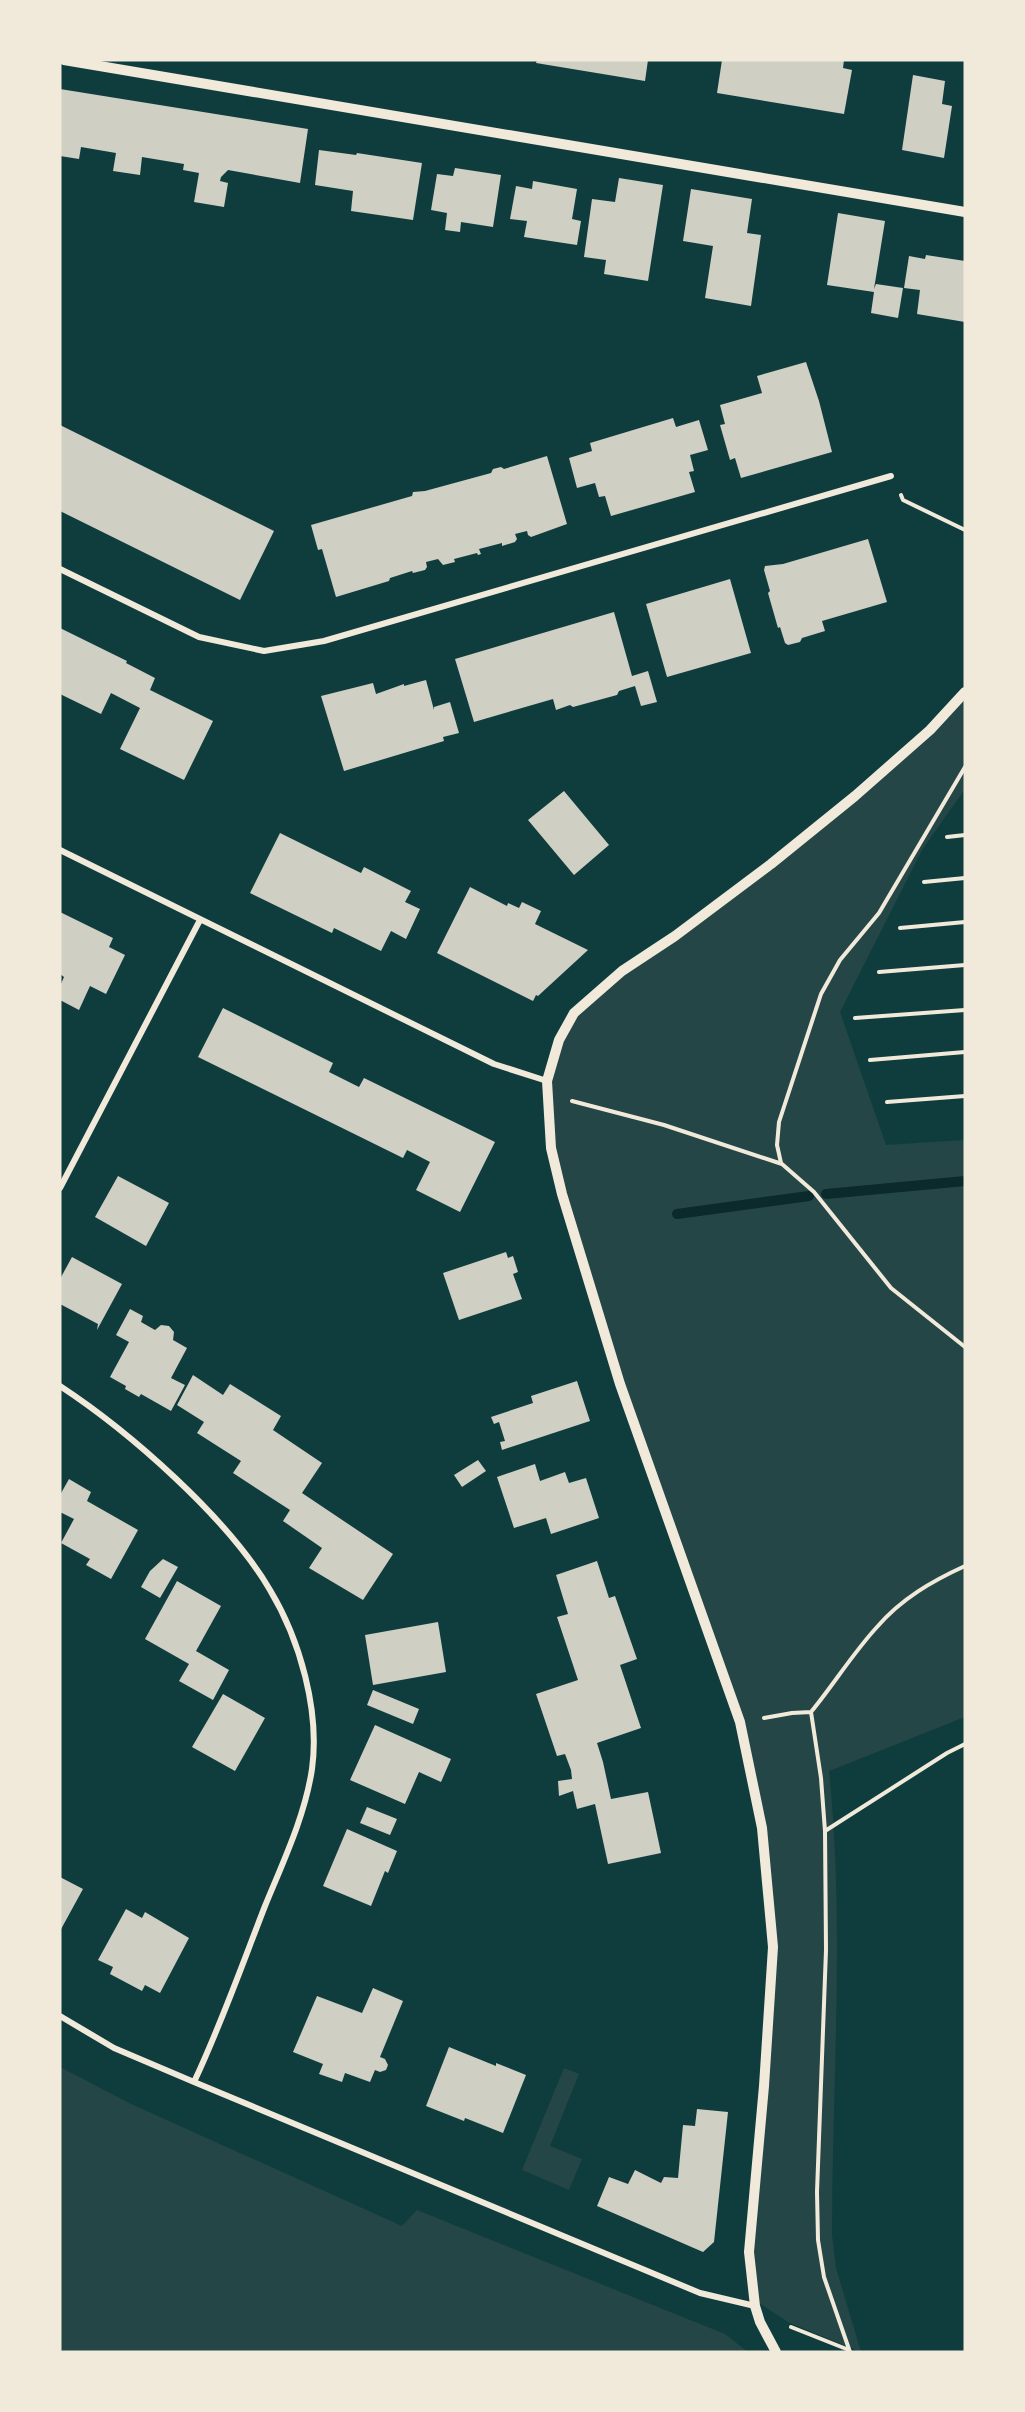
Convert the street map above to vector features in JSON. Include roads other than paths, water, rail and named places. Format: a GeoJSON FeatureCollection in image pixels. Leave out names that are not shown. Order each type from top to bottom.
{"type":"FeatureCollection","features":[{"type":"Feature","properties":{"kind":"street"},"geometry":{"type":"LineString","coordinates":[[64,60],[965,212]]}},
{"type":"Feature","properties":{"kind":"street"},"geometry":{"type":"LineString","coordinates":[[60,569],[199,637],[264,651],[324,641],[891,476]]}},
{"type":"Feature","properties":{"kind":"street"},"geometry":{"type":"LineString","coordinates":[[776,2352],[760,2322],[755,2306],[749,2252],[764,2086],[773,1947],[762,1828],[740,1722],[620,1384],[591,1293],[551,1148],[547,1081],[559,1040],[574,1013],[622,971],[675,936],[855,796],[930,730],[965,693]]}},
{"type":"Feature","properties":{"kind":"street"},"geometry":{"type":"LineString","coordinates":[[60,850],[494,1064],[547,1081]]}},
{"type":"Feature","properties":{"kind":"street"},"geometry":{"type":"LineString","coordinates":[[60,1188],[200,920]]}},
{"type":"Feature","properties":{"kind":"street"},"geometry":{"type":"LineString","coordinates":[[60,1386],[108,1421],[194,1497],[250,1561],[271,1591],[287,1625],[303,1667],[314,1721],[312,1769],[298,1821],[207,2056],[194,2082]]}},
{"type":"Feature","properties":{"kind":"street"},"geometry":{"type":"LineString","coordinates":[[60,2016],[114,2048],[194,2082],[700,2293],[755,2306]]}},
{"type":"Feature","properties":{"kind":"waterway"},"geometry":{"type":"LineString","coordinates":[[826,1194],[965,1181]]}},
{"type":"Feature","properties":{"kind":"waterway"},"geometry":{"type":"LineString","coordinates":[[677,1214],[809,1196]]}}]}
